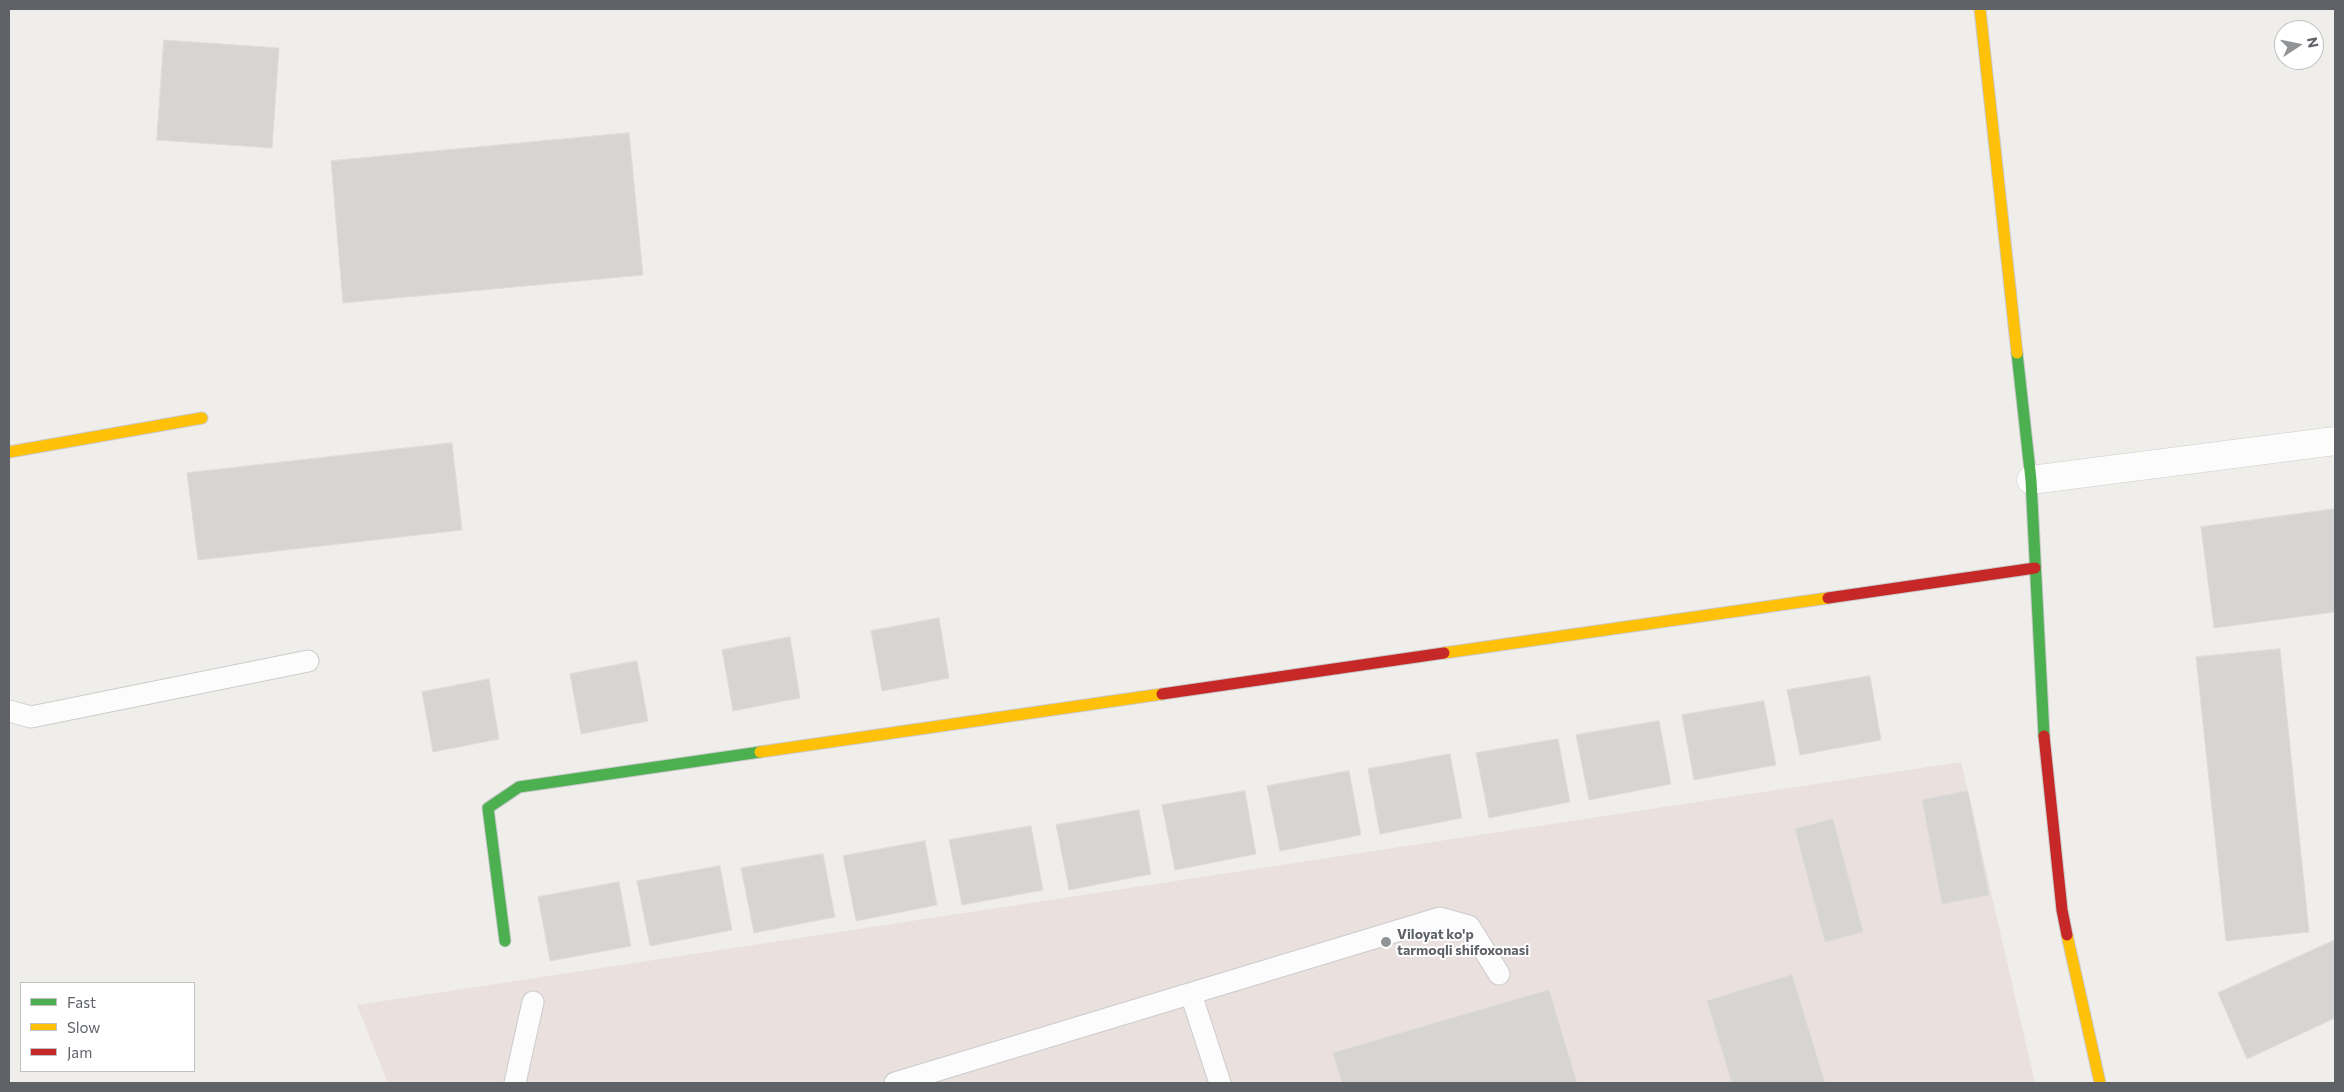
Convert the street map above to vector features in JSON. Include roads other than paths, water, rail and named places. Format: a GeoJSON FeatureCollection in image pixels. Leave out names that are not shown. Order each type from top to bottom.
{"type":"FeatureCollection","features":[{"type":"Feature","properties":{"kind":"street"},"geometry":{"type":"LineString","coordinates":[[1980,9],[2031,480],[2042,711],[2062,910],[2100,1083]]}},
{"type":"Feature","properties":{"kind":"street"},"geometry":{"type":"LineString","coordinates":[[9,452],[202,418]]}},
{"type":"Feature","properties":{"kind":"street"},"geometry":{"type":"LineString","coordinates":[[2031,480],[2335,441]]}},
{"type":"Feature","properties":{"kind":"street"},"geometry":{"type":"LineString","coordinates":[[504,941],[488,808],[519,787],[2035,568]]}},
{"type":"Feature","properties":{"kind":"lane"},"geometry":{"type":"LineString","coordinates":[[9,711],[31,717],[308,661]]}},
{"type":"Feature","properties":{"kind":"lane"},"geometry":{"type":"LineString","coordinates":[[895,1083],[1440,918],[1469,926],[1499,974]]}},
{"type":"Feature","properties":{"kind":"lane"},"geometry":{"type":"LineString","coordinates":[[1191,994],[1220,1083]]}},
{"type":"Feature","properties":{"kind":"lane"},"geometry":{"type":"LineString","coordinates":[[515,1083],[533,1002]]}},
{"type":"Feature","properties":{"kind":"place","name":"Viloyat ko'p tarmoqli shifoxonasi"},"geometry":{"type":"Point","coordinates":[1386,942]}}]}
